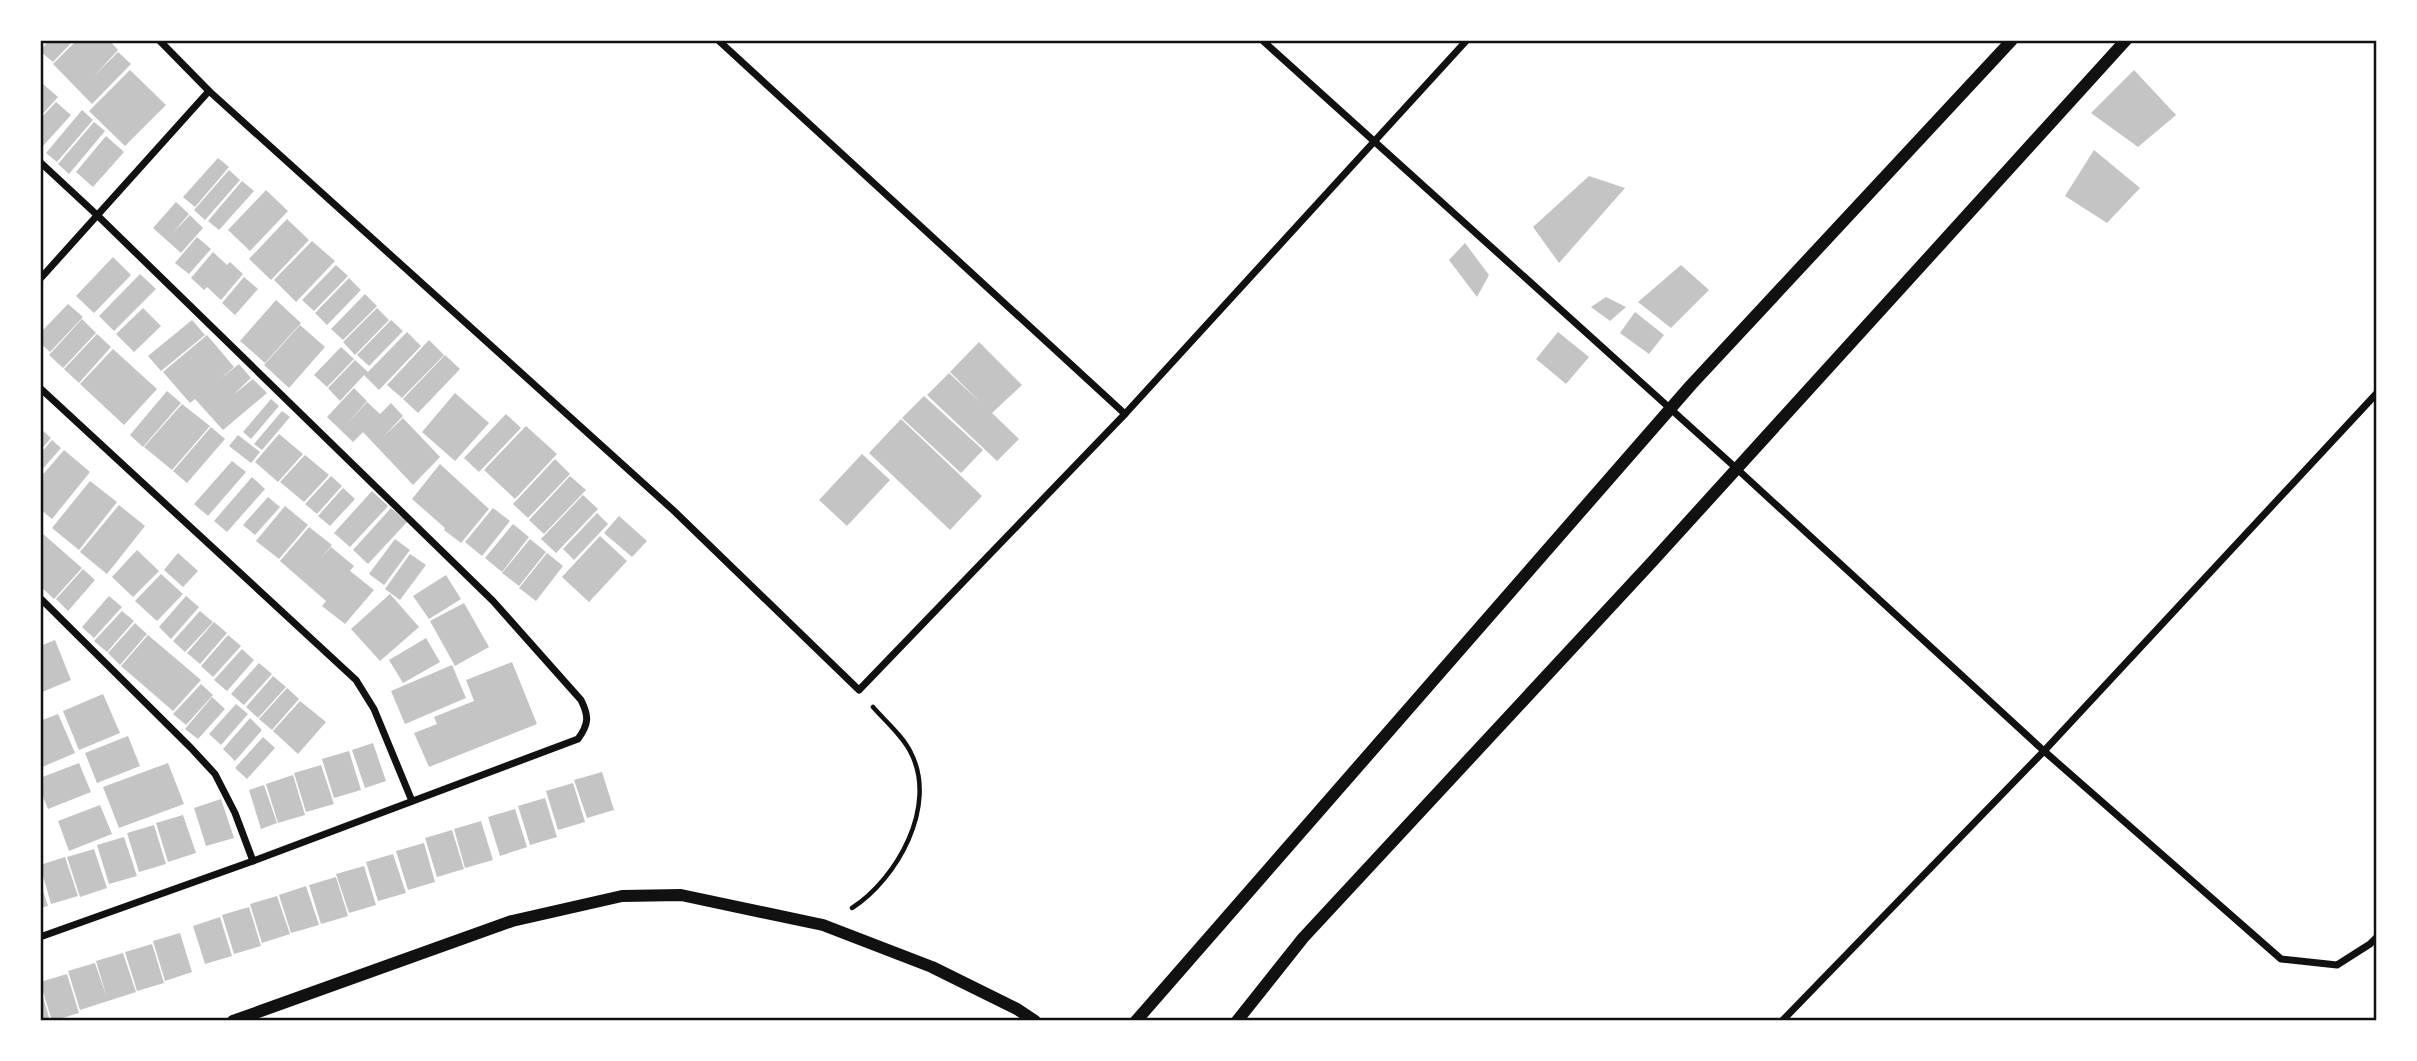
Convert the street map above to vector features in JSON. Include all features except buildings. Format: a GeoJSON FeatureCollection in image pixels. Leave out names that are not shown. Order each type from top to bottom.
{"type":"FeatureCollection","features":[{"type":"Feature","properties":{"kind":"street"},"geometry":{"type":"LineString","coordinates":[[159,40],[209,90],[673,510],[859,690],[1125,414],[1467,40]]}},
{"type":"Feature","properties":{"kind":"street"},"geometry":{"type":"LineString","coordinates":[[718,40],[1125,414]]}},
{"type":"Feature","properties":{"kind":"street"},"geometry":{"type":"LineString","coordinates":[[1262,40],[1374,144],[1736,468],[2044,751],[2281,959],[2337,965],[2377,937]]}},
{"type":"Feature","properties":{"kind":"street"},"geometry":{"type":"LineString","coordinates":[[1136,1021],[1670,409],[2012,40]]}},
{"type":"Feature","properties":{"kind":"street"},"geometry":{"type":"LineString","coordinates":[[1237,1021],[1303,938],[2126,40]]}},
{"type":"Feature","properties":{"kind":"street"},"geometry":{"type":"LineString","coordinates":[[40,279],[209,90]]}},
{"type":"Feature","properties":{"kind":"street"},"geometry":{"type":"LineString","coordinates":[[40,162],[493,601],[581,701],[588,714],[586,727],[578,739],[253,861],[40,937]]}},
{"type":"Feature","properties":{"kind":"street"},"geometry":{"type":"LineString","coordinates":[[40,388],[356,680],[374,709],[412,801]]}},
{"type":"Feature","properties":{"kind":"street"},"geometry":{"type":"LineString","coordinates":[[1782,1021],[2044,751],[2377,393]]}},
{"type":"Feature","properties":{"kind":"street"},"geometry":{"type":"LineString","coordinates":[[40,598],[215,774],[235,813],[253,861]]}},
{"type":"Feature","properties":{"kind":"street"},"geometry":{"type":"LineString","coordinates":[[233,1021],[512,921],[622,896],[681,895],[823,925],[932,967],[1017,1009],[1035,1021]]}},
{"type":"Feature","properties":{"kind":"path"},"geometry":{"type":"LineString","coordinates":[[823,925],[861,902],[893,870],[910,840],[917,808],[920,779],[911,752],[859,690]]}}]}
